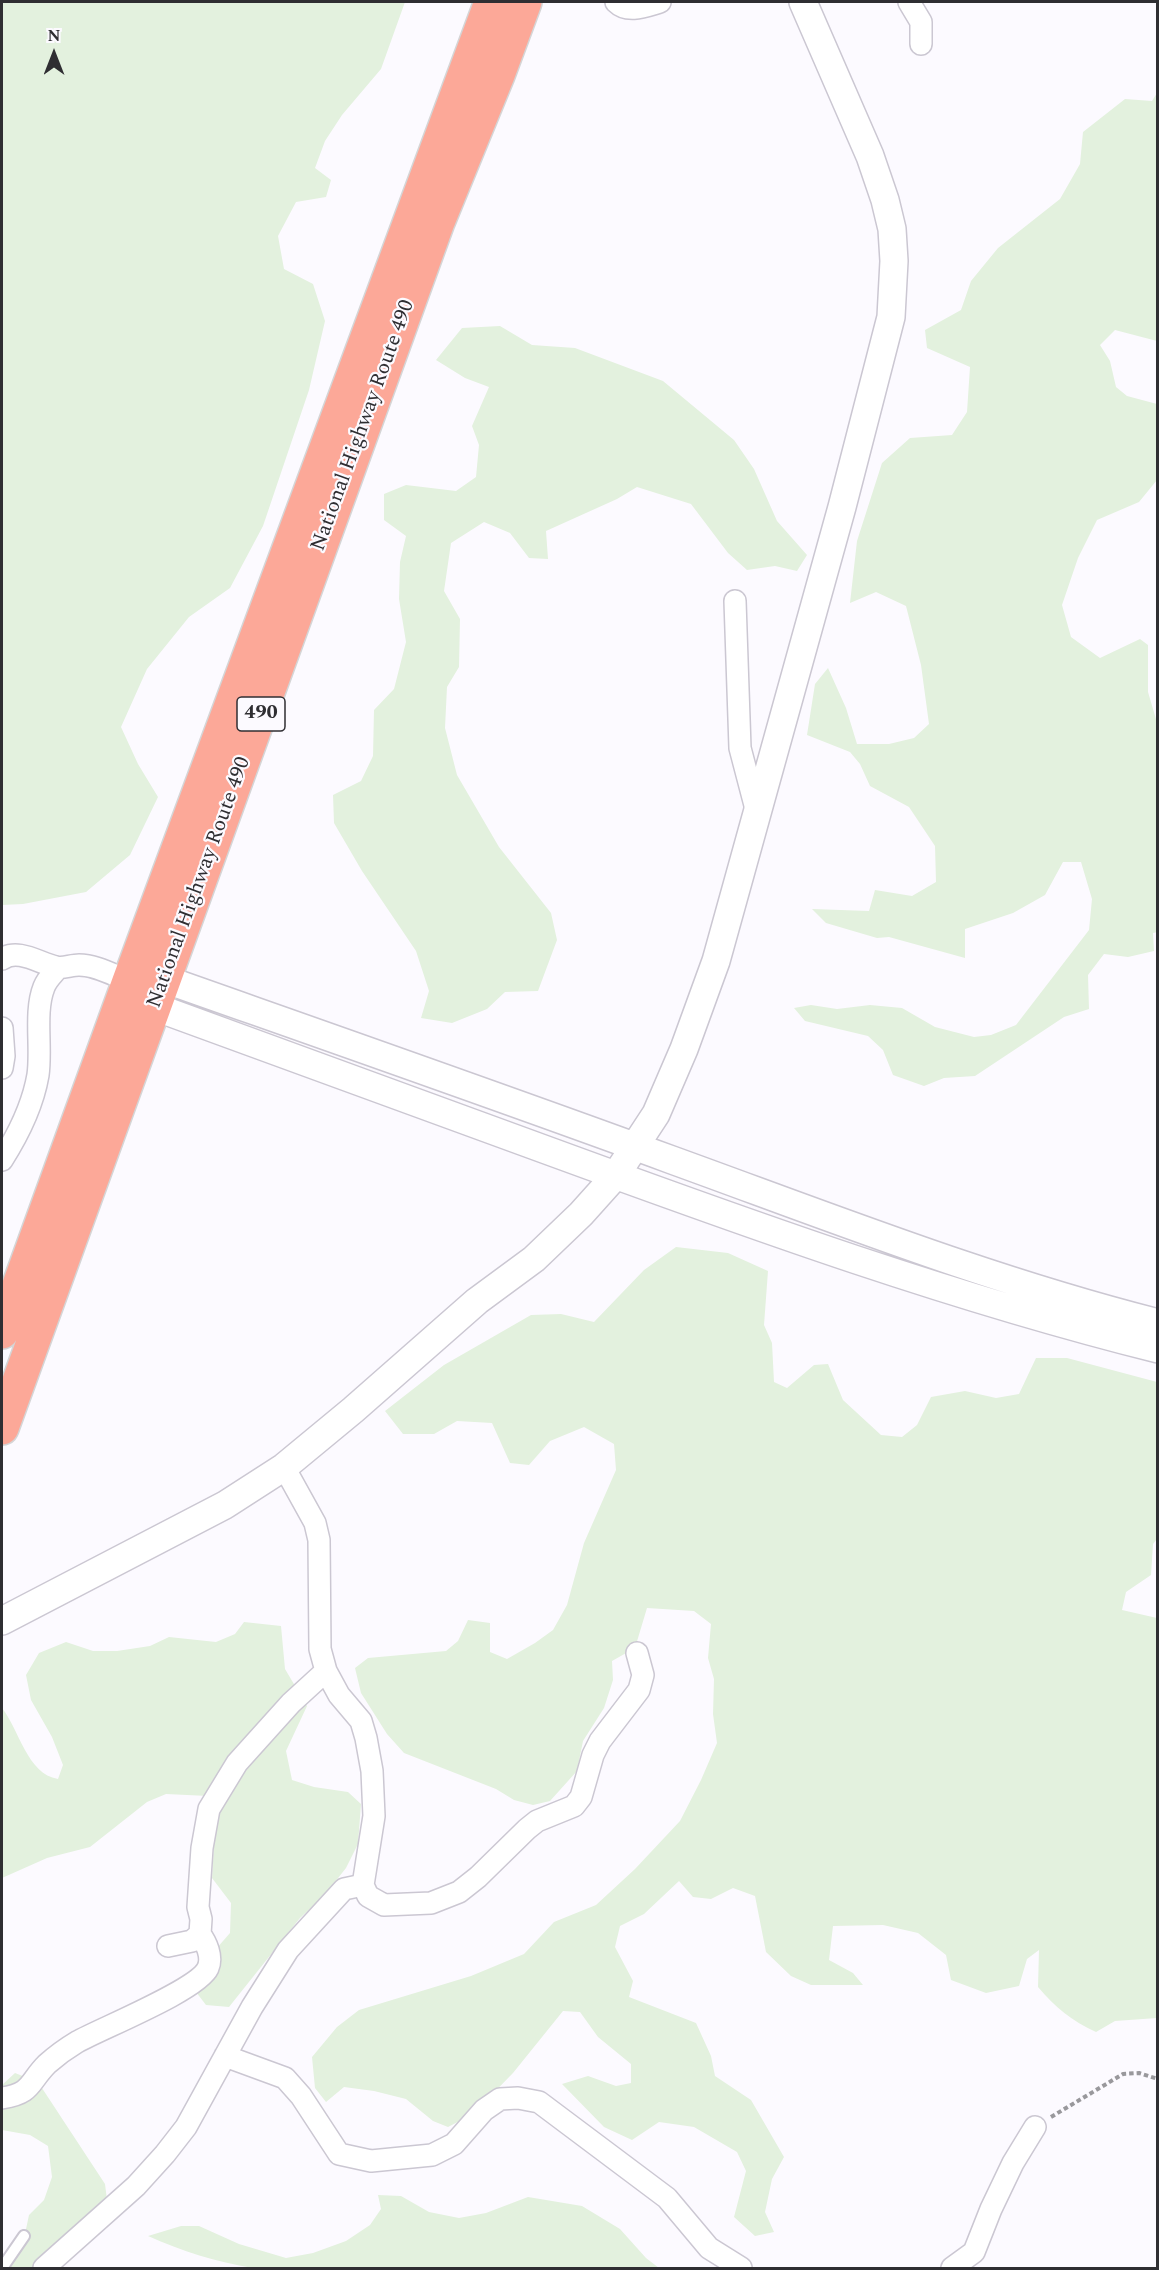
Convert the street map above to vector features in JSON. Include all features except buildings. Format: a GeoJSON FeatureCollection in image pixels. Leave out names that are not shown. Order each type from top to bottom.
{"type":"FeatureCollection","features":[{"type":"Feature","properties":{"kind":"highway","name":"National Highway Route 490"},"geometry":{"type":"LineString","coordinates":[[2,1332],[129,981],[491,2]]}},
{"type":"Feature","properties":{"kind":"highway","name":"National Highway Route 490"},"geometry":{"type":"LineString","coordinates":[[2,1428],[438,222],[525,2]]}},
{"type":"Feature","properties":{"kind":"street"},"geometry":{"type":"LineString","coordinates":[[616,2],[620,6],[634,9],[660,2]]}},
{"type":"Feature","properties":{"kind":"street"},"geometry":{"type":"LineString","coordinates":[[2,1621],[225,1505],[284,1467],[362,1403],[477,1301],[534,1259],[581,1214],[616,1175],[636,1146],[660,1103],[684,1049],[712,972],[842,507],[891,317],[894,261],[892,229],[885,200],[870,156],[803,2]]}},
{"type":"Feature","properties":{"kind":"street"},"geometry":{"type":"LineString","coordinates":[[909,2],[921,22],[921,44]]}},
{"type":"Feature","properties":{"kind":"street"},"geometry":{"type":"LineString","coordinates":[[735,601],[740,748],[756,809]]}},
{"type":"Feature","properties":{"kind":"street"},"geometry":{"type":"LineString","coordinates":[[2,959],[7,956],[25,956],[58,968],[91,966],[160,993],[636,1146],[928,1253],[1018,1283],[1158,1323]]}},
{"type":"Feature","properties":{"kind":"street"},"geometry":{"type":"LineString","coordinates":[[2,1160],[30,1104],[38,1075],[43,988],[58,968]]}},
{"type":"Feature","properties":{"kind":"street"},"geometry":{"type":"LineString","coordinates":[[160,993],[306,1064],[616,1175],[886,1270],[1158,1349]]}},
{"type":"Feature","properties":{"kind":"street"},"geometry":{"type":"LineString","coordinates":[[2,1028],[4,1056],[2,1068]]}},
{"type":"Feature","properties":{"kind":"street"},"geometry":{"type":"LineString","coordinates":[[284,1467],[315,1523],[317,1532],[321,1649],[326,1671],[339,1695],[361,1721],[372,1771],[374,1816],[363,1885],[368,1896],[384,1905],[431,1903],[459,1892],[537,1821],[574,1806],[581,1797],[593,1755],[600,1741],[639,1690],[643,1675],[637,1653]]}},
{"type":"Feature","properties":{"kind":"street"},"geometry":{"type":"LineString","coordinates":[[2,2098],[16,2096],[29,2088],[47,2065],[75,2044],[167,1999],[191,1984],[208,1969],[210,1959],[207,1943],[200,1934],[201,1918],[198,1906],[201,1860],[209,1809],[237,1763],[291,1703],[326,1671]]}},
{"type":"Feature","properties":{"kind":"street"},"geometry":{"type":"LineString","coordinates":[[44,2268],[136,2186],[165,2154],[186,2127],[288,1950],[344,1889],[363,1885]]}},
{"type":"Feature","properties":{"kind":"street"},"geometry":{"type":"LineString","coordinates":[[168,1946],[192,1941],[200,1934]]}},
{"type":"Feature","properties":{"kind":"street"},"geometry":{"type":"LineString","coordinates":[[225,2056],[285,2078],[301,2096],[339,2154],[371,2161],[432,2155],[454,2144],[484,2110],[500,2099],[518,2098],[539,2102],[667,2198],[709,2248],[741,2268]]}},
{"type":"Feature","properties":{"kind":"street"},"geometry":{"type":"LineString","coordinates":[[952,2268],[974,2252],[995,2200],[1035,2127]]}},
{"type":"Feature","properties":{"kind":"lane"},"geometry":{"type":"LineString","coordinates":[[2,2268],[24,2236]]}},
{"type":"Feature","properties":{"kind":"path"},"geometry":{"type":"LineString","coordinates":[[1035,2127],[1123,2074],[1139,2073],[1158,2079]]}},
{"type":"Feature","properties":{"kind":"green space"},"geometry":{"type":"Polygon","coordinates":[[[2,2],[405,2],[381,69],[342,115],[325,141],[315,168],[331,180],[326,197],[296,202],[278,236],[284,269],[313,284],[325,321],[309,390],[263,526],[230,588],[189,617],[147,669],[121,727],[138,764],[158,797],[130,855],[86,892],[23,904],[2,905],[2,2]]]}},
{"type":"Feature","properties":{"kind":"green space"},"geometry":{"type":"Polygon","coordinates":[[[1157,93],[1157,341],[1115,330],[1100,345],[1110,361],[1116,387],[1127,396],[1157,404],[1157,480],[1139,502],[1097,520],[1078,558],[1062,605],[1071,637],[1100,658],[1140,639],[1148,645],[1148,692],[1158,726],[1158,932],[1153,933],[1154,951],[1128,957],[1104,954],[1088,975],[1089,1009],[1064,1017],[975,1076],[944,1078],[924,1086],[893,1075],[883,1050],[868,1036],[805,1021],[794,1008],[811,1005],[837,1009],[870,1005],[902,1008],[935,1027],[974,1037],[991,1035],[1016,1025],[1089,930],[1092,899],[1081,862],[1063,862],[1045,895],[1013,913],[965,929],[965,958],[889,937],[877,938],[826,923],[812,909],[869,911],[875,890],[912,896],[936,882],[935,846],[909,807],[870,786],[860,764],[850,752],[807,735],[815,684],[828,668],[846,708],[857,744],[889,744],[914,738],[929,724],[921,665],[906,606],[876,592],[850,603],[857,541],[882,463],[910,438],[952,435],[967,412],[970,367],[927,348],[925,330],[961,310],[971,281],[998,248],[1060,199],[1080,164],[1083,132],[1125,99],[1152,101],[1157,93]]]}},
{"type":"Feature","properties":{"kind":"green space"},"geometry":{"type":"Polygon","coordinates":[[[500,326],[532,345],[575,348],[663,381],[734,440],[754,469],[777,521],[807,555],[797,571],[775,566],[747,570],[728,553],[691,504],[637,487],[617,499],[546,531],[548,559],[529,558],[510,533],[484,522],[451,543],[444,591],[460,619],[459,667],[447,687],[445,728],[457,775],[499,847],[551,913],[557,940],[538,991],[505,992],[487,1009],[452,1023],[421,1018],[429,991],[416,951],[362,871],[334,823],[333,795],[361,781],[373,756],[374,710],[394,689],[406,642],[399,599],[400,562],[406,536],[384,520],[384,494],[406,485],[456,491],[476,477],[479,445],[472,426],[489,387],[465,378],[436,360],[462,328],[500,326]]]}},
{"type":"Feature","properties":{"kind":"green space"},"geometry":{"type":"Polygon","coordinates":[[[676,1247],[728,1253],[768,1271],[764,1325],[772,1343],[774,1382],[787,1388],[814,1365],[828,1364],[843,1400],[881,1435],[902,1437],[917,1425],[931,1397],[965,1391],[996,1398],[1019,1394],[1036,1358],[1067,1358],[1157,1382],[1157,1539],[1153,1544],[1151,1575],[1126,1592],[1122,1610],[1157,1618],[1157,2018],[1115,2021],[1096,2032],[1064,2013],[1038,1987],[1039,1950],[1027,1959],[1019,1986],[986,1993],[951,1980],[946,1955],[918,1933],[883,1925],[833,1926],[829,1960],[853,1973],[863,1985],[811,1985],[791,1976],[766,1952],[755,1896],[733,1888],[711,1899],[693,1897],[679,1881],[644,1914],[620,1926],[615,1947],[633,1981],[629,1997],[696,2023],[711,2056],[715,2076],[751,2100],[784,2157],[772,2179],[765,2212],[774,2232],[755,2236],[734,2217],[746,2171],[737,2152],[694,2127],[659,2122],[632,2140],[604,2127],[562,2084],[588,2076],[616,2086],[631,2083],[631,2064],[598,2037],[580,2012],[563,2011],[513,2073],[473,2114],[448,2127],[433,2121],[406,2099],[374,2091],[344,2087],[326,2102],[315,2088],[312,2057],[337,2027],[359,2010],[471,1976],[524,1954],[554,1922],[596,1905],[635,1869],[680,1821],[701,1780],[717,1743],[713,1714],[714,1679],[708,1658],[711,1624],[694,1611],[647,1608],[635,1648],[612,1661],[613,1680],[604,1708],[583,1741],[577,1771],[550,1801],[533,1805],[514,1800],[496,1789],[404,1753],[387,1734],[361,1693],[355,1668],[368,1658],[446,1651],[458,1641],[468,1620],[490,1623],[490,1652],[507,1659],[553,1630],[567,1605],[584,1543],[616,1470],[614,1444],[584,1427],[550,1441],[529,1465],[510,1463],[492,1423],[457,1421],[434,1434],[403,1434],[385,1411],[444,1365],[531,1315],[561,1314],[594,1322],[644,1270],[676,1247]]]}},
{"type":"Feature","properties":{"kind":"green space"},"geometry":{"type":"Polygon","coordinates":[[[244,1622],[281,1626],[285,1669],[307,1706],[286,1751],[292,1780],[314,1787],[348,1792],[361,1804],[358,1844],[346,1868],[323,1897],[300,1918],[229,2007],[206,2005],[196,1992],[197,1962],[216,1949],[230,1933],[231,1903],[212,1878],[214,1845],[221,1805],[208,1796],[166,1794],[147,1802],[90,1847],[47,1858],[2,1878],[2,1708],[31,1760],[47,1775],[58,1779],[63,1765],[52,1737],[31,1700],[26,1675],[39,1653],[66,1642],[93,1651],[117,1651],[150,1646],[169,1637],[216,1642],[235,1634],[244,1622]]]}},
{"type":"Feature","properties":{"kind":"green space"},"geometry":{"type":"Polygon","coordinates":[[[15,2073],[38,2082],[105,2184],[107,2200],[36,2268],[7,2268],[22,2248],[29,2215],[44,2200],[52,2177],[48,2146],[30,2135],[2,2130],[2,2085],[15,2073]]]}},
{"type":"Feature","properties":{"kind":"green space"},"geometry":{"type":"Polygon","coordinates":[[[378,2195],[401,2196],[429,2212],[459,2218],[486,2213],[528,2197],[582,2206],[620,2229],[646,2258],[659,2268],[253,2268],[199,2255],[148,2236],[181,2226],[199,2226],[239,2244],[286,2258],[313,2253],[346,2241],[370,2225],[381,2209],[378,2195]]]}}]}
